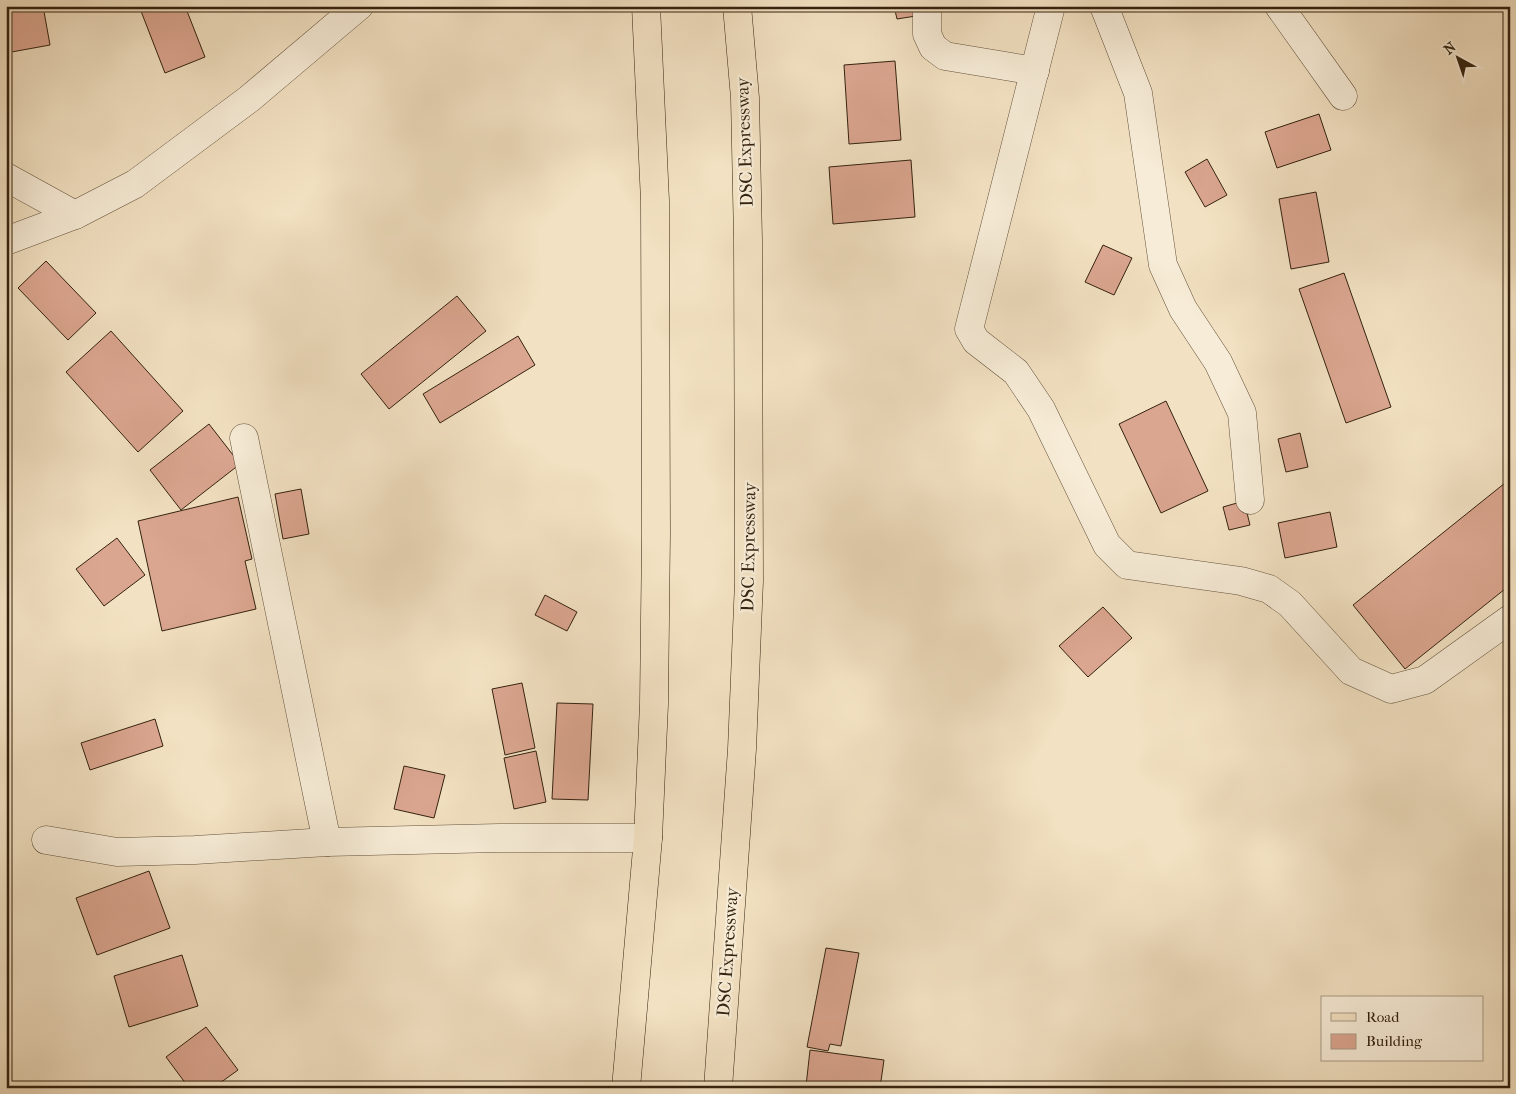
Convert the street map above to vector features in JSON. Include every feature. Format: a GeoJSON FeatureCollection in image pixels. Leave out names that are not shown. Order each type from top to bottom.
{"type":"FeatureCollection","features":[{"type":"Feature","properties":{"kind":"main road"},"geometry":{"type":"LineString","coordinates":[[626,1088],[648,838],[654,704],[656,524],[655,201],[646,6]]}},
{"type":"Feature","properties":{"kind":"main road","name":"DSC Expressway"},"geometry":{"type":"LineString","coordinates":[[718,1088],[742,749],[749,581],[748,240],[745,98],[739,11]]}},
{"type":"Feature","properties":{"kind":"street"},"geometry":{"type":"LineString","coordinates":[[6,241],[75,216],[136,184],[249,99],[359,6]]}},
{"type":"Feature","properties":{"kind":"street"},"geometry":{"type":"LineString","coordinates":[[927,6],[927,34],[932,47],[945,56],[1035,71]]}},
{"type":"Feature","properties":{"kind":"street"},"geometry":{"type":"LineString","coordinates":[[1051,6],[969,329],[976,342],[1016,372],[1041,409],[1107,544],[1127,565],[1241,581],[1269,589],[1290,604],[1351,670],[1391,689],[1425,680],[1510,618]]}},
{"type":"Feature","properties":{"kind":"street"},"geometry":{"type":"LineString","coordinates":[[1104,6],[1138,94],[1163,266],[1183,309],[1218,362],[1242,413],[1250,500]]}},
{"type":"Feature","properties":{"kind":"street"},"geometry":{"type":"LineString","coordinates":[[1280,6],[1343,96]]}},
{"type":"Feature","properties":{"kind":"street"},"geometry":{"type":"LineString","coordinates":[[6,177],[75,216]]}},
{"type":"Feature","properties":{"kind":"street"},"geometry":{"type":"LineString","coordinates":[[244,438],[327,842]]}},
{"type":"Feature","properties":{"kind":"street"},"geometry":{"type":"LineString","coordinates":[[46,840],[117,852],[195,850],[327,842],[509,838],[648,838]]}},
{"type":"Feature","properties":{"kind":"building"},"geometry":{"type":"Polygon","coordinates":[[[43,6],[50,45],[6,53],[6,10],[43,6]]]}},
{"type":"Feature","properties":{"kind":"building"},"geometry":{"type":"Polygon","coordinates":[[[139,6],[185,6],[205,57],[165,73],[139,6]]]}},
{"type":"Feature","properties":{"kind":"building"},"geometry":{"type":"Polygon","coordinates":[[[894,6],[921,6],[922,15],[897,19],[894,6]]]}},
{"type":"Feature","properties":{"kind":"building"},"geometry":{"type":"Polygon","coordinates":[[[895,61],[901,140],[849,144],[844,65],[895,61]]]}},
{"type":"Feature","properties":{"kind":"building"},"geometry":{"type":"Polygon","coordinates":[[[1319,114],[1331,150],[1277,168],[1265,132],[1319,114]]]}},
{"type":"Feature","properties":{"kind":"building"},"geometry":{"type":"Polygon","coordinates":[[[1207,159],[1227,195],[1205,207],[1185,172],[1207,159]]]}},
{"type":"Feature","properties":{"kind":"building"},"geometry":{"type":"Polygon","coordinates":[[[911,160],[915,217],[833,224],[829,167],[911,160]]]}},
{"type":"Feature","properties":{"kind":"building"},"geometry":{"type":"Polygon","coordinates":[[[1316,192],[1329,262],[1291,269],[1279,199],[1316,192]]]}},
{"type":"Feature","properties":{"kind":"building"},"geometry":{"type":"Polygon","coordinates":[[[1103,245],[1132,258],[1114,295],[1085,282],[1103,245]]]}},
{"type":"Feature","properties":{"kind":"building"},"geometry":{"type":"Polygon","coordinates":[[[46,261],[96,313],[68,340],[18,288],[46,261]]]}},
{"type":"Feature","properties":{"kind":"building"},"geometry":{"type":"Polygon","coordinates":[[[1344,273],[1391,407],[1346,423],[1299,289],[1344,273]]]}},
{"type":"Feature","properties":{"kind":"building"},"geometry":{"type":"Polygon","coordinates":[[[457,296],[486,331],[389,409],[361,374],[457,296]]]}},
{"type":"Feature","properties":{"kind":"building"},"geometry":{"type":"Polygon","coordinates":[[[111,331],[183,411],[138,452],[66,372],[111,331]]]}},
{"type":"Feature","properties":{"kind":"building"},"geometry":{"type":"Polygon","coordinates":[[[518,336],[535,365],[440,423],[423,394],[518,336]]]}},
{"type":"Feature","properties":{"kind":"building"},"geometry":{"type":"Polygon","coordinates":[[[1166,401],[1208,491],[1161,513],[1119,424],[1166,401]]]}},
{"type":"Feature","properties":{"kind":"building"},"geometry":{"type":"Polygon","coordinates":[[[209,424],[240,464],[181,510],[150,470],[209,424]]]}},
{"type":"Feature","properties":{"kind":"building"},"geometry":{"type":"Polygon","coordinates":[[[1300,433],[1308,467],[1286,472],[1278,439],[1300,433]]]}},
{"type":"Feature","properties":{"kind":"building"},"geometry":{"type":"Polygon","coordinates":[[[1510,479],[1510,585],[1405,669],[1353,605],[1510,479]]]}},
{"type":"Feature","properties":{"kind":"building"},"geometry":{"type":"Polygon","coordinates":[[[301,489],[309,534],[283,539],[275,494],[301,489]]]}},
{"type":"Feature","properties":{"kind":"building"},"geometry":{"type":"Polygon","coordinates":[[[238,497],[252,559],[245,561],[256,609],[162,631],[138,521],[238,497]]]}},
{"type":"Feature","properties":{"kind":"building"},"geometry":{"type":"Polygon","coordinates":[[[1244,501],[1250,525],[1229,530],[1223,507],[1244,501]]]}},
{"type":"Feature","properties":{"kind":"building"},"geometry":{"type":"Polygon","coordinates":[[[1330,512],[1337,547],[1285,558],[1278,523],[1330,512]]]}},
{"type":"Feature","properties":{"kind":"building"},"geometry":{"type":"Polygon","coordinates":[[[117,538],[145,575],[104,606],[76,569],[117,538]]]}},
{"type":"Feature","properties":{"kind":"building"},"geometry":{"type":"Polygon","coordinates":[[[545,595],[577,612],[567,631],[535,615],[545,595]]]}},
{"type":"Feature","properties":{"kind":"building"},"geometry":{"type":"Polygon","coordinates":[[[1103,607],[1132,638],[1088,677],[1059,646],[1103,607]]]}},
{"type":"Feature","properties":{"kind":"building"},"geometry":{"type":"Polygon","coordinates":[[[522,683],[535,748],[505,755],[492,689],[522,683]]]}},
{"type":"Feature","properties":{"kind":"building"},"geometry":{"type":"Polygon","coordinates":[[[557,703],[593,704],[588,800],[552,799],[557,703]]]}},
{"type":"Feature","properties":{"kind":"building"},"geometry":{"type":"Polygon","coordinates":[[[155,719],[163,746],[90,770],[81,743],[155,719]]]}},
{"type":"Feature","properties":{"kind":"building"},"geometry":{"type":"Polygon","coordinates":[[[536,751],[546,802],[514,809],[504,758],[536,751]]]}},
{"type":"Feature","properties":{"kind":"building"},"geometry":{"type":"Polygon","coordinates":[[[404,766],[445,775],[434,818],[394,809],[404,766]]]}},
{"type":"Feature","properties":{"kind":"building"},"geometry":{"type":"Polygon","coordinates":[[[149,871],[170,928],[97,955],[76,898],[149,871]]]}},
{"type":"Feature","properties":{"kind":"building"},"geometry":{"type":"Polygon","coordinates":[[[826,948],[859,953],[841,1046],[830,1044],[828,1051],[807,1047],[826,948]]]}},
{"type":"Feature","properties":{"kind":"building"},"geometry":{"type":"Polygon","coordinates":[[[182,955],[198,1006],[129,1027],[114,976],[182,955]]]}},
{"type":"Feature","properties":{"kind":"building"},"geometry":{"type":"Polygon","coordinates":[[[206,1027],[238,1070],[213,1088],[189,1088],[166,1057],[206,1027]]]}},
{"type":"Feature","properties":{"kind":"building"},"geometry":{"type":"Polygon","coordinates":[[[810,1050],[884,1060],[880,1088],[822,1088],[806,1086],[810,1050]]]}}]}
